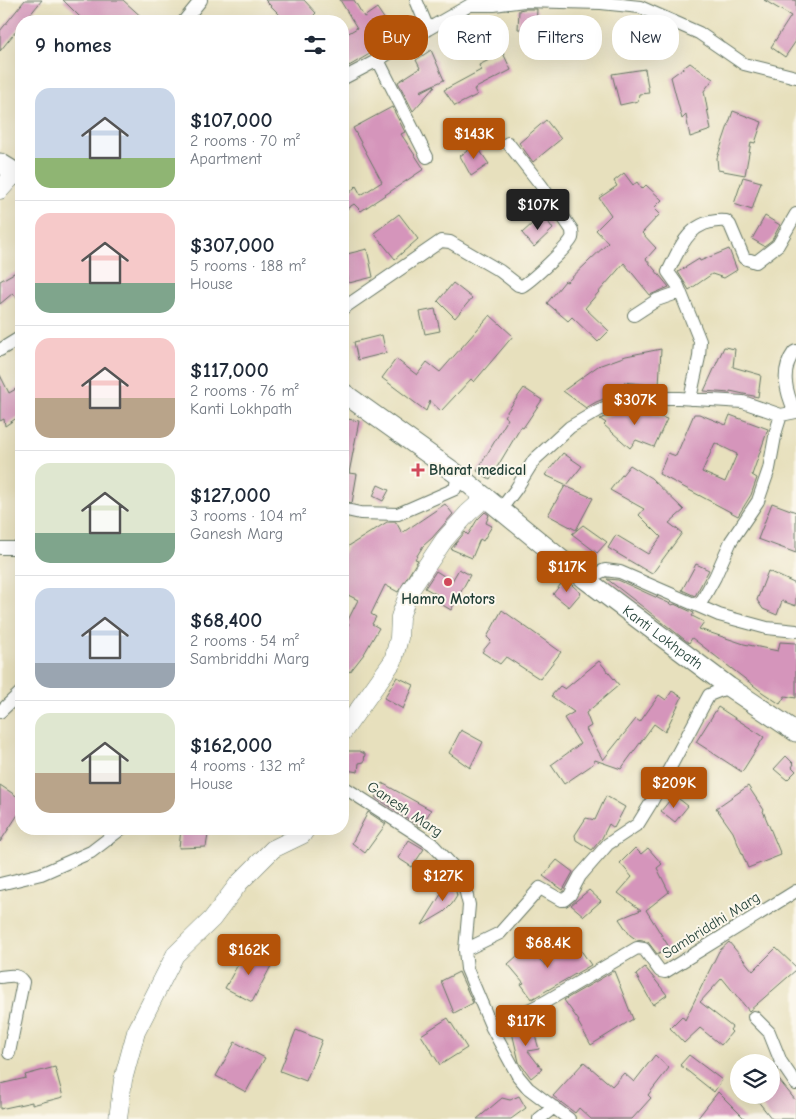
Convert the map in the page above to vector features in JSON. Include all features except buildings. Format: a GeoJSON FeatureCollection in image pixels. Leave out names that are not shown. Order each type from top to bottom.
{"type":"FeatureCollection","features":[{"type":"Feature","properties":{"kind":"main road"},"geometry":{"type":"LineString","coordinates":[[0,190],[15,170]]}},
{"type":"Feature","properties":{"kind":"main road","name":"Kanti Lokhpath"},"geometry":{"type":"LineString","coordinates":[[349,397],[486,497],[584,579],[729,687],[796,732]]}},
{"type":"Feature","properties":{"kind":"main road"},"geometry":{"type":"LineString","coordinates":[[349,723],[392,661],[399,638],[400,617],[409,592],[444,540],[468,513],[486,497]]}},
{"type":"Feature","properties":{"kind":"main road"},"geometry":{"type":"LineString","coordinates":[[118,1119],[123,1080],[136,1032],[175,955],[212,919],[239,883],[273,849],[302,835]]}},
{"type":"Feature","properties":{"kind":"street"},"geometry":{"type":"LineString","coordinates":[[189,15],[201,0]]}},
{"type":"Feature","properties":{"kind":"street"},"geometry":{"type":"LineString","coordinates":[[416,0],[422,15]]}},
{"type":"Feature","properties":{"kind":"street"},"geometry":{"type":"LineString","coordinates":[[428,29],[470,5],[494,5],[524,1],[640,7],[699,33],[744,64],[796,77]]}},
{"type":"Feature","properties":{"kind":"street"},"geometry":{"type":"LineString","coordinates":[[349,76],[378,60],[427,158]]}},
{"type":"Feature","properties":{"kind":"street"},"geometry":{"type":"LineString","coordinates":[[349,304],[441,241],[450,242],[522,286],[528,283],[570,241],[573,236],[572,230],[542,185],[508,143]]}},
{"type":"Feature","properties":{"kind":"street"},"geometry":{"type":"LineString","coordinates":[[690,398],[699,357],[700,341],[680,292],[668,272],[687,235],[693,229],[707,223],[718,220],[726,221],[730,225],[744,258],[756,262],[767,255],[778,244],[796,214]]}},
{"type":"Feature","properties":{"kind":"street"},"geometry":{"type":"LineString","coordinates":[[634,316],[657,300],[680,292]]}},
{"type":"Feature","properties":{"kind":"street"},"geometry":{"type":"LineString","coordinates":[[0,350],[15,341]]}},
{"type":"Feature","properties":{"kind":"street"},"geometry":{"type":"LineString","coordinates":[[501,509],[534,460],[570,427],[599,410],[630,398],[690,398],[743,402],[782,415],[796,412],[788,396],[784,375],[790,358],[796,351]]}},
{"type":"Feature","properties":{"kind":"street"},"geometry":{"type":"LineString","coordinates":[[699,606],[715,577],[731,541],[758,501],[770,469],[776,431],[782,415]]}},
{"type":"Feature","properties":{"kind":"street"},"geometry":{"type":"LineString","coordinates":[[349,511],[360,513],[398,514],[455,489],[458,476]]}},
{"type":"Feature","properties":{"kind":"street"},"geometry":{"type":"LineString","coordinates":[[0,548],[15,548]]}},
{"type":"Feature","properties":{"kind":"street"},"geometry":{"type":"LineString","coordinates":[[584,579],[605,570],[620,572],[719,615],[796,632]]}},
{"type":"Feature","properties":{"kind":"street"},"geometry":{"type":"LineString","coordinates":[[465,950],[500,933],[540,888],[561,900],[570,895],[580,876],[608,844],[638,824],[709,695],[729,687]]}},
{"type":"Feature","properties":{"kind":"street"},"geometry":{"type":"LineString","coordinates":[[0,712],[15,698]]}},
{"type":"Feature","properties":{"kind":"street","name":"Ganesh Marg"},"geometry":{"type":"LineString","coordinates":[[349,791],[432,844],[462,876],[469,905],[465,950],[467,969],[492,1028],[518,1076],[528,1088],[569,1119]]}},
{"type":"Feature","properties":{"kind":"street"},"geometry":{"type":"LineString","coordinates":[[0,884],[41,874],[91,852],[113,835]]}},
{"type":"Feature","properties":{"kind":"street","name":"Sambriddhi Marg"},"geometry":{"type":"LineString","coordinates":[[492,1028],[545,1002],[637,948],[644,949],[660,971],[665,972],[796,891]]}},
{"type":"Feature","properties":{"kind":"street"},"geometry":{"type":"LineString","coordinates":[[0,977],[12,975],[19,977],[23,982],[10,1053]]}},
{"type":"Feature","properties":{"kind":"street"},"geometry":{"type":"LineString","coordinates":[[754,1017],[769,1032],[780,1062],[796,1084]]}},
{"type":"Feature","properties":{"kind":"street"},"geometry":{"type":"LineString","coordinates":[[539,1119],[554,1107]]}},
{"type":"Feature","properties":{"kind":"place","name":"Bharat medical"},"geometry":{"type":"Point","coordinates":[418,470]}},
{"type":"Feature","properties":{"kind":"place","name":"Hamro Motors"},"geometry":{"type":"Point","coordinates":[448,582]}}]}
